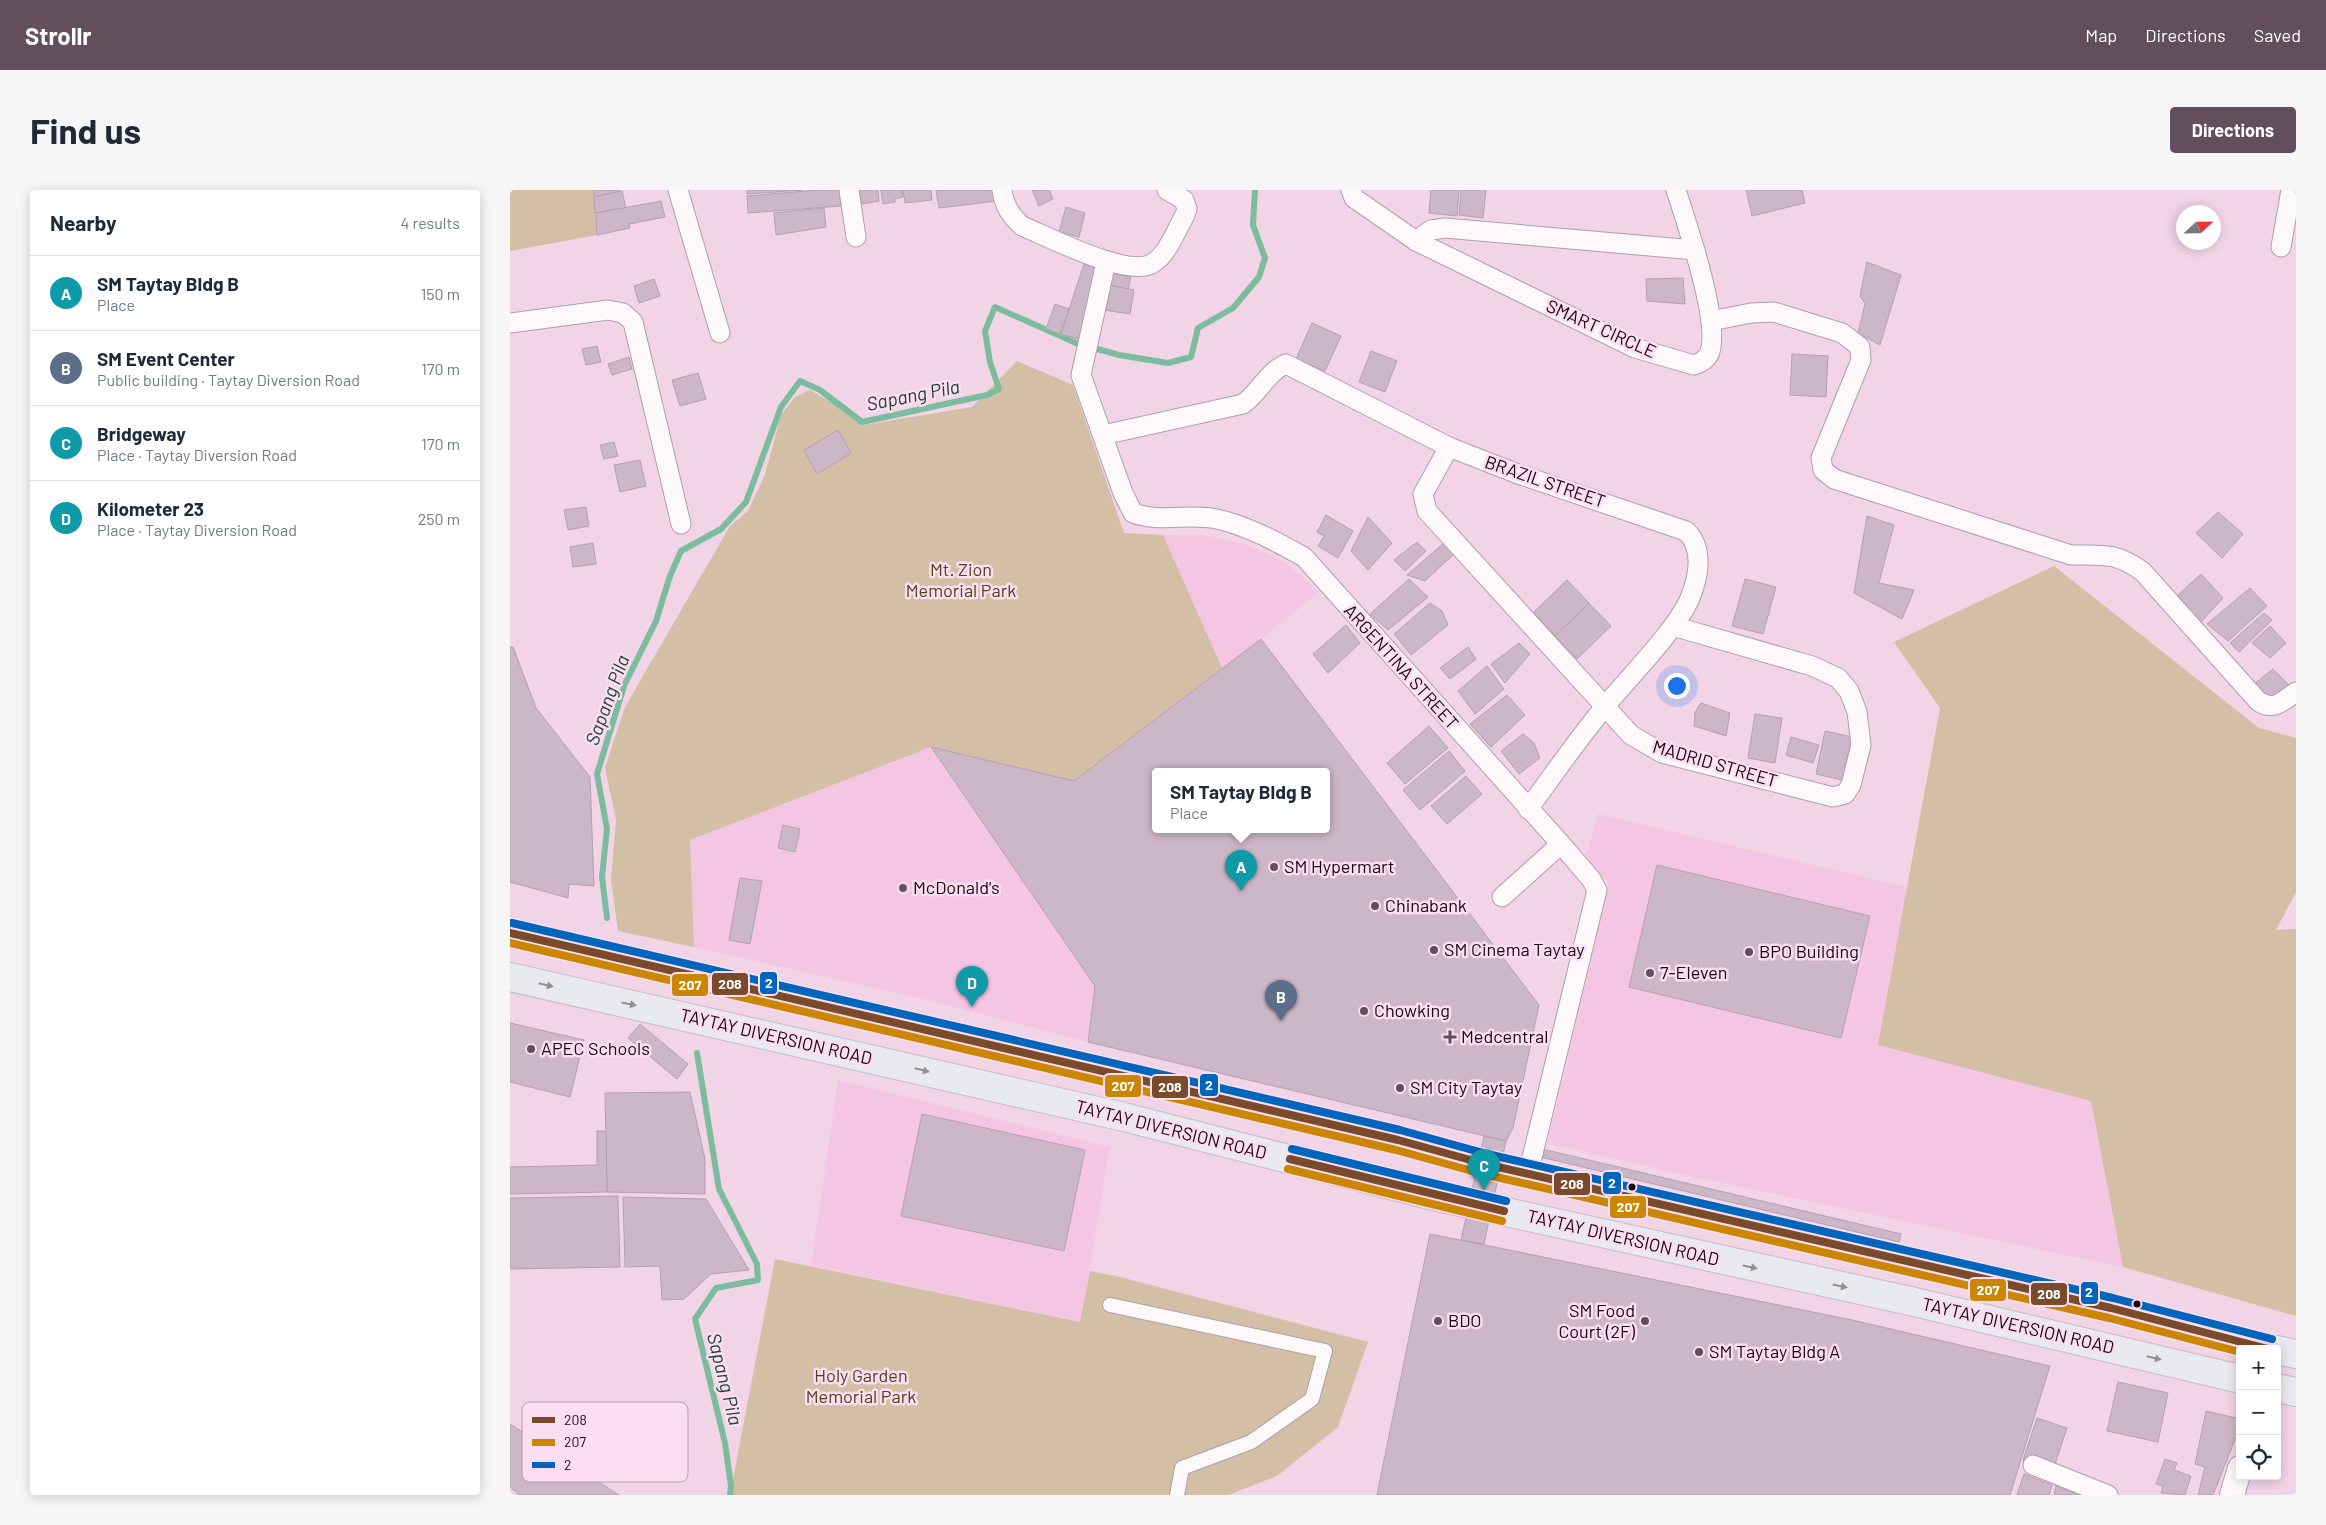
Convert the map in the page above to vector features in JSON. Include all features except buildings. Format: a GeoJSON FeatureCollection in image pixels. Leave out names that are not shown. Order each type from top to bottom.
{"type":"FeatureCollection","features":[{"type":"Feature","properties":{"kind":"main road"},"geometry":{"type":"LineString","coordinates":[[510,933],[1398,1140],[1528,1174],[2111,1308],[2254,1345]]}},
{"type":"Feature","properties":{"kind":"main road"},"geometry":{"type":"LineString","coordinates":[[581,993],[591,952]]}},
{"type":"Feature","properties":{"kind":"main road","name":"TAYTAY DIVERSION ROAD"},"geometry":{"type":"LineString","coordinates":[[510,977],[1124,1118],[1439,1197],[1910,1301],[2236,1378]]}},
{"type":"Feature","properties":{"kind":"main road"},"geometry":{"type":"LineString","coordinates":[[2281,1351],[2296,1354]]}},
{"type":"Feature","properties":{"kind":"main road"},"geometry":{"type":"LineString","coordinates":[[2281,1389],[2296,1392]]}},
{"type":"Feature","properties":{"kind":"street"},"geometry":{"type":"LineString","coordinates":[[678,190],[720,333]]}},
{"type":"Feature","properties":{"kind":"street"},"geometry":{"type":"LineString","coordinates":[[849,190],[856,237]]}},
{"type":"Feature","properties":{"kind":"street"},"geometry":{"type":"LineString","coordinates":[[1002,190],[1006,206],[1013,218],[1022,226],[1106,262],[1144,268],[1162,255],[1186,209],[1180,197],[1167,190]]}},
{"type":"Feature","properties":{"kind":"street","name":"SMART CIRCLE"},"geometry":{"type":"LineString","coordinates":[[1351,190],[1354,198],[1416,241],[1635,348],[1678,362],[1694,365],[1708,356],[1710,352],[1711,321],[1695,250],[1676,190]]}},
{"type":"Feature","properties":{"kind":"street"},"geometry":{"type":"LineString","coordinates":[[2282,247],[2291,190]]}},
{"type":"Feature","properties":{"kind":"street"},"geometry":{"type":"LineString","coordinates":[[1416,241],[1432,230],[1445,228],[1695,250]]}},
{"type":"Feature","properties":{"kind":"street","name":"ARGENTINA STREET"},"geometry":{"type":"LineString","coordinates":[[1106,262],[1092,334],[1084,358],[1081,375],[1123,494],[1134,512],[1148,518],[1216,519],[1270,538],[1304,557],[1561,844],[1591,879],[1597,890],[1528,1174]]}},
{"type":"Feature","properties":{"kind":"street"},"geometry":{"type":"LineString","coordinates":[[510,323],[608,310],[623,313],[633,322],[681,524]]}},
{"type":"Feature","properties":{"kind":"street"},"geometry":{"type":"LineString","coordinates":[[1711,321],[1751,312],[1774,312],[1842,333],[1860,347],[1860,360],[1820,458],[1823,470],[1834,479],[2071,555],[2102,555],[2125,559],[2143,572],[2258,701],[2265,706],[2275,706],[2296,692]]}},
{"type":"Feature","properties":{"kind":"street","name":"BRAZIL STREET"},"geometry":{"type":"LineString","coordinates":[[1103,435],[1243,404],[1253,397],[1276,368],[1286,364],[1449,447],[1518,474],[1686,530],[1694,538],[1698,551],[1698,565],[1690,598],[1672,626],[1606,705],[1528,809]]}},
{"type":"Feature","properties":{"kind":"street","name":"MADRID STREET"},"geometry":{"type":"LineString","coordinates":[[1449,447],[1423,494],[1427,511],[1632,735],[1662,753],[1833,797],[1845,794],[1851,785],[1861,745],[1857,712],[1849,691],[1838,678],[1812,666],[1672,626]]}},
{"type":"Feature","properties":{"kind":"street"},"geometry":{"type":"LineString","coordinates":[[1502,897],[1561,844]]}},
{"type":"Feature","properties":{"kind":"street"},"geometry":{"type":"LineString","coordinates":[[1110,1305],[1326,1351],[1312,1399],[1251,1442],[1182,1468],[1176,1495]]}},
{"type":"Feature","properties":{"kind":"street"},"geometry":{"type":"LineString","coordinates":[[2033,1465],[2103,1494]]}},
{"type":"Feature","properties":{"kind":"street"},"geometry":{"type":"LineString","coordinates":[[2232,1495],[2236,1480]]}},
{"type":"Feature","properties":{"kind":"shaded area","name":"SM City Taytay"},"geometry":{"type":"Polygon","coordinates":[[[1163,535],[1205,535],[1248,545],[1288,564],[1319,592],[1261,639],[1539,1005],[1513,1128],[1506,1141],[1484,1244],[1852,1320],[2050,1366],[2010,1495],[1430,1234],[1461,1240],[1484,1136],[1088,1042],[923,999],[694,947],[690,840],[931,747],[1222,668],[1163,535]]]}},
{"type":"Feature","properties":{"kind":"shaded area","name":"SM City Taytay"},"geometry":{"type":"Polygon","coordinates":[[[1598,814],[1907,887],[1893,964],[2073,1007],[2123,1267],[1684,1175],[1548,1143],[1609,883],[1585,859],[1598,814]]]}},
{"type":"Feature","properties":{"kind":"shaded area"},"geometry":{"type":"Polygon","coordinates":[[[838,1080],[1110,1147],[1081,1322],[811,1265],[838,1080]]]}},
{"type":"Feature","properties":{"kind":"green space"},"geometry":{"type":"Polygon","coordinates":[[[510,190],[594,190],[597,235],[510,251],[510,190]]]}},
{"type":"Feature","properties":{"kind":"green space","name":"Mt. Zion Memorial Park"},"geometry":{"type":"Polygon","coordinates":[[[1017,361],[1073,385],[1124,533],[1163,535],[1222,668],[1074,781],[931,747],[690,840],[694,947],[618,931],[611,880],[616,819],[605,768],[625,707],[730,526],[748,511],[765,475],[781,415],[795,397],[810,390],[845,410],[864,425],[972,407],[1017,361]]]}},
{"type":"Feature","properties":{"kind":"green space"},"geometry":{"type":"Polygon","coordinates":[[[2054,566],[2259,728],[2296,738],[2296,892],[2276,930],[2296,929],[2296,1316],[2123,1267],[2091,1101],[1878,1045],[1940,708],[1894,642],[2054,566]]]}},
{"type":"Feature","properties":{"kind":"green space","name":"Holy Garden Memorial Park"},"geometry":{"type":"Polygon","coordinates":[[[775,1259],[1080,1322],[1090,1271],[1120,1277],[1368,1342],[1338,1427],[1277,1476],[1228,1495],[730,1495],[775,1259]]]}},
{"type":"Feature","properties":{"kind":"waterway","name":"Sapang Pila"},"geometry":{"type":"LineString","coordinates":[[607,918],[602,877],[607,829],[597,774],[624,686],[656,621],[670,576],[681,551],[721,529],[746,502],[781,407],[800,381],[820,390],[862,422],[987,395],[999,389],[990,362],[985,331],[995,307],[1076,343],[1119,355],[1168,363],[1191,357],[1198,328],[1233,308],[1259,277],[1265,258],[1253,225],[1255,190]]}},
{"type":"Feature","properties":{"kind":"waterway","name":"Sapang Pila"},"geometry":{"type":"LineString","coordinates":[[697,1053],[719,1189],[757,1264],[758,1280],[716,1288],[695,1319],[725,1443],[731,1486],[730,1495]]}},
{"type":"Feature","properties":{"kind":"transit line","name":"2"},"geometry":{"type":"LineString","coordinates":[[512,923],[1400,1130],[1487,1154],[2113,1298],[2272,1339]]}},
{"type":"Feature","properties":{"kind":"transit line","name":"208"},"geometry":{"type":"LineString","coordinates":[[510,933],[1398,1140],[1485,1164],[2111,1308],[2253,1345]]}},
{"type":"Feature","properties":{"kind":"transit line","name":"207"},"geometry":{"type":"LineString","coordinates":[[510,943],[1396,1150],[1483,1174],[2109,1318],[2236,1351]]}},
{"type":"Feature","properties":{"kind":"transit line","name":"2"},"geometry":{"type":"LineString","coordinates":[[1292,1149],[1506,1201]]}},
{"type":"Feature","properties":{"kind":"transit line","name":"208"},"geometry":{"type":"LineString","coordinates":[[1290,1159],[1504,1211]]}},
{"type":"Feature","properties":{"kind":"transit line","name":"207"},"geometry":{"type":"LineString","coordinates":[[1288,1169],[1502,1221]]}},
{"type":"Feature","properties":{"kind":"place","name":"SM Hypermart"},"geometry":{"type":"Point","coordinates":[1274,867]}},
{"type":"Feature","properties":{"kind":"place","name":"McDonald's"},"geometry":{"type":"Point","coordinates":[903,888]}},
{"type":"Feature","properties":{"kind":"place","name":"SM Taytay Bldg B"},"geometry":{"type":"Point","coordinates":[1241,891]}},
{"type":"Feature","properties":{"kind":"place","name":"Chinabank"},"geometry":{"type":"Point","coordinates":[1375,906]}},
{"type":"Feature","properties":{"kind":"place","name":"SM Cinema Taytay"},"geometry":{"type":"Point","coordinates":[1434,950]}},
{"type":"Feature","properties":{"kind":"place","name":"BPO Building"},"geometry":{"type":"Point","coordinates":[1749,952]}},
{"type":"Feature","properties":{"kind":"place","name":"7-Eleven"},"geometry":{"type":"Point","coordinates":[1650,973]}},
{"type":"Feature","properties":{"kind":"place","name":"Kilometer 23"},"geometry":{"type":"Point","coordinates":[972,1007]}},
{"type":"Feature","properties":{"kind":"place","name":"Chowking"},"geometry":{"type":"Point","coordinates":[1364,1011]}},
{"type":"Feature","properties":{"kind":"place","name":"SM Event Center"},"geometry":{"type":"Point","coordinates":[1281,1021]}},
{"type":"Feature","properties":{"kind":"place","name":"Medcentral"},"geometry":{"type":"Point","coordinates":[1450,1037]}},
{"type":"Feature","properties":{"kind":"place","name":"APEC Schools"},"geometry":{"type":"Point","coordinates":[531,1049]}},
{"type":"Feature","properties":{"kind":"place","name":"SM City Taytay"},"geometry":{"type":"Point","coordinates":[1400,1088]}},
{"type":"Feature","properties":{"kind":"place","name":"Bridgeway"},"geometry":{"type":"Point","coordinates":[1484,1190]}},
{"type":"Feature","properties":{"kind":"place","name":"BDO"},"geometry":{"type":"Point","coordinates":[1438,1321]}},
{"type":"Feature","properties":{"kind":"place","name":"SM Food Court (2F)"},"geometry":{"type":"Point","coordinates":[1645,1321]}},
{"type":"Feature","properties":{"kind":"place","name":"SM Taytay Bldg A"},"geometry":{"type":"Point","coordinates":[1699,1352]}}]}
